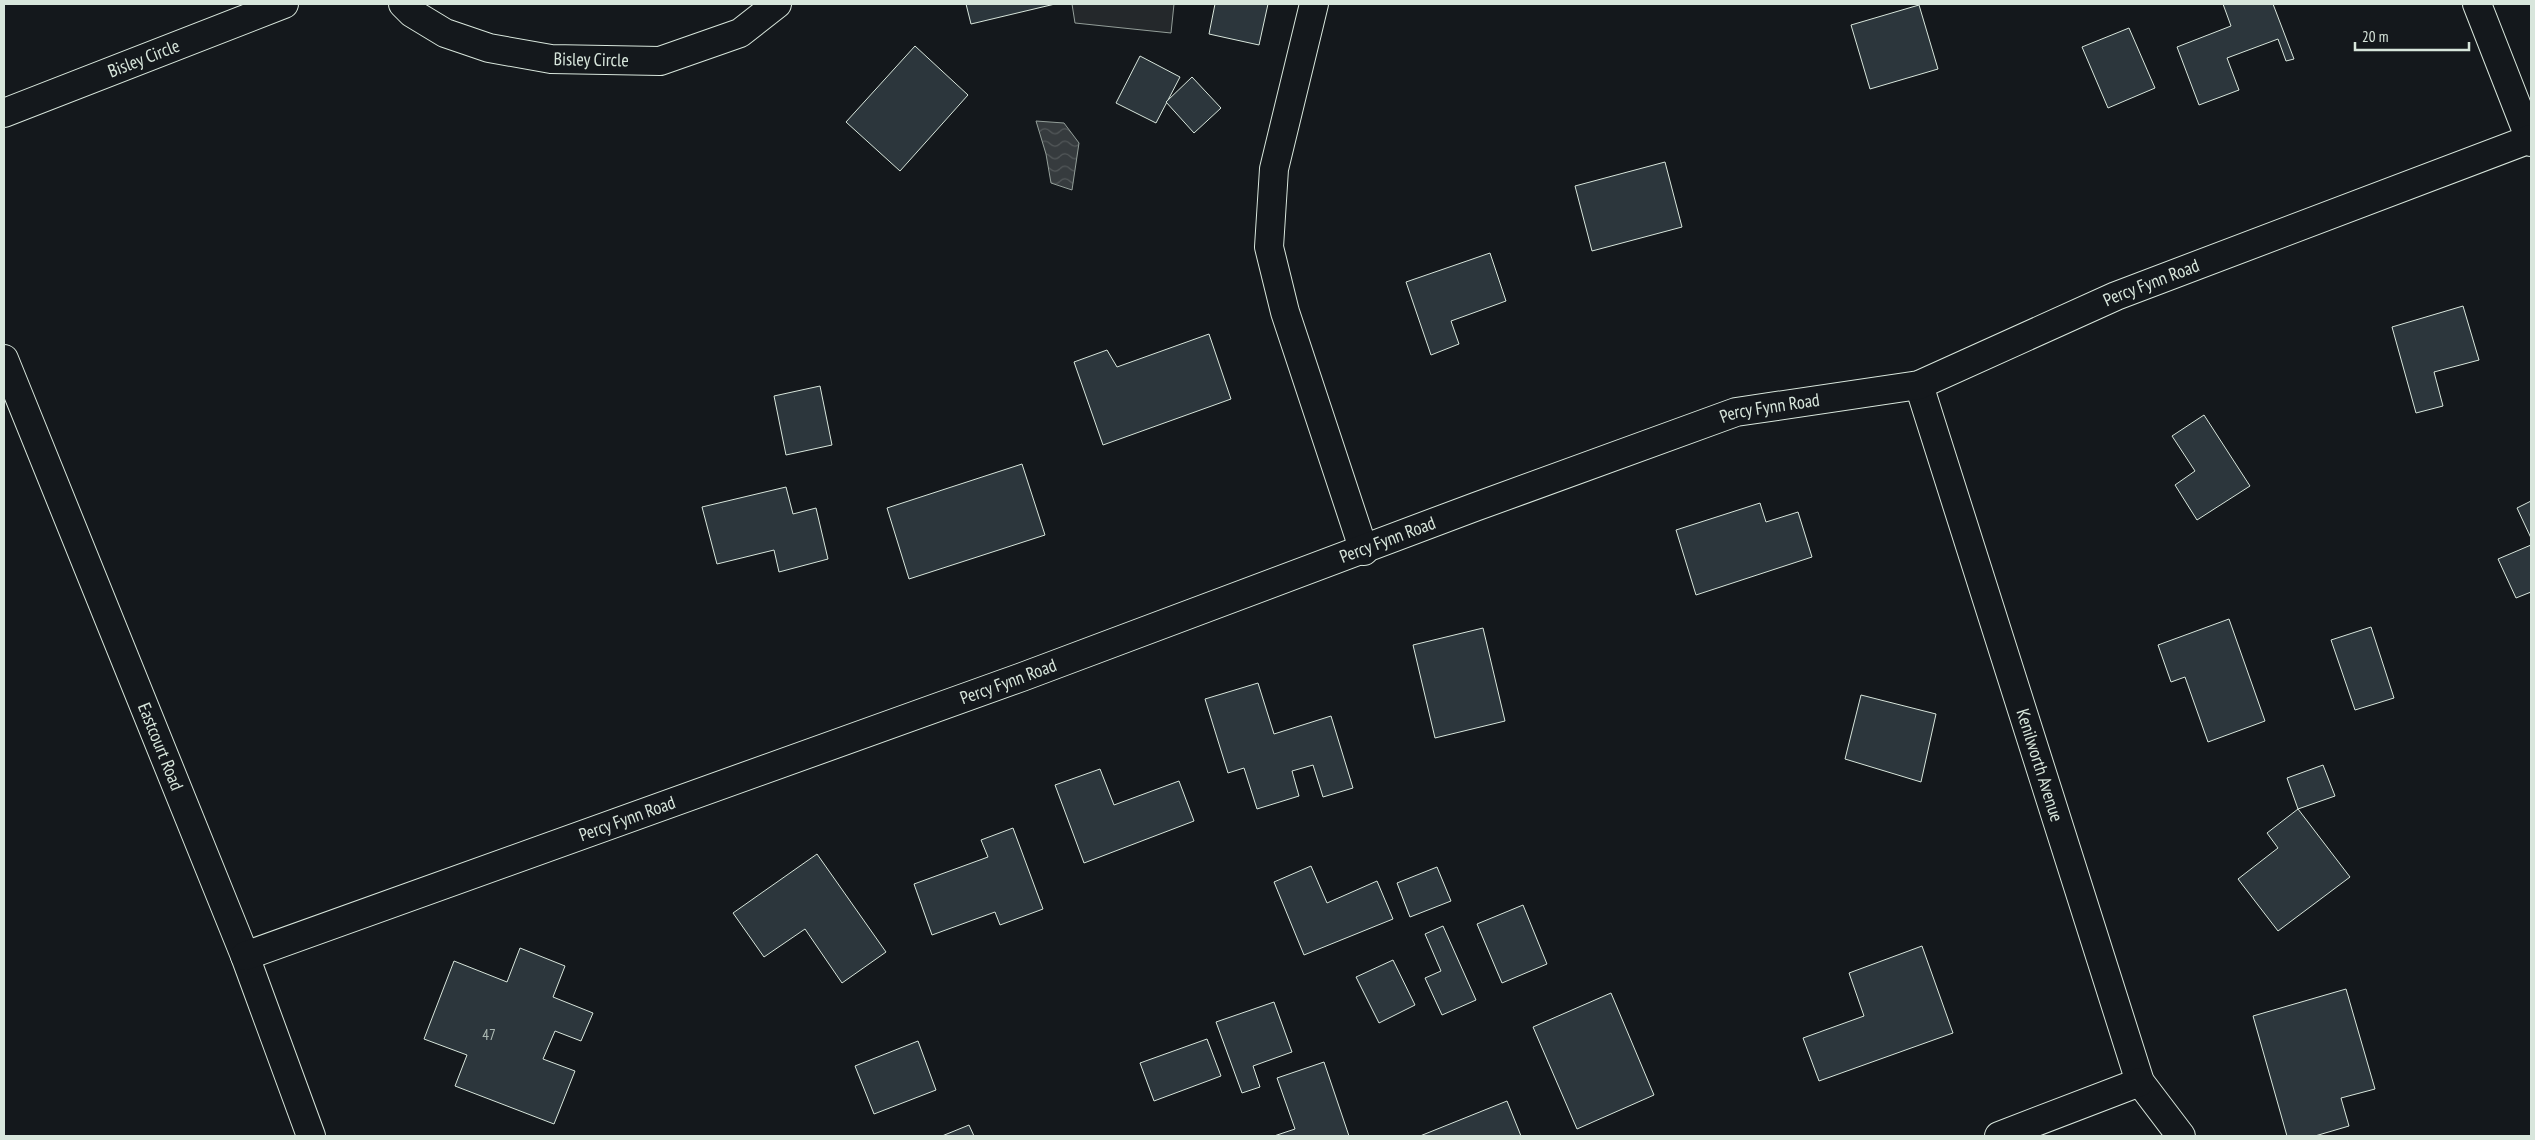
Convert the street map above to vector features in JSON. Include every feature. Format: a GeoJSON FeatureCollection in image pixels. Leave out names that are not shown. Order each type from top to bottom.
{"type":"FeatureCollection","features":[{"type":"Feature","properties":{"kind":"street","name":"Bisley Circle"},"geometry":{"type":"LineString","coordinates":[[4,113],[284,4]]}},
{"type":"Feature","properties":{"kind":"street","name":"Bisley Circle"},"geometry":{"type":"LineString","coordinates":[[403,4],[412,13],[445,33],[489,48],[550,59],[660,61],[740,33],[777,4]]}},
{"type":"Feature","properties":{"kind":"street"},"geometry":{"type":"LineString","coordinates":[[1314,4],[1288,102],[1274,169],[1268,247],[1285,312],[1364,550]]}},
{"type":"Feature","properties":{"kind":"street"},"geometry":{"type":"LineString","coordinates":[[2477,4],[2531,140]]}},
{"type":"Feature","properties":{"kind":"street","name":"Percy Fynn Road"},"geometry":{"type":"LineString","coordinates":[[245,956],[1022,677],[1475,507],[1736,412],[1919,385],[2116,296],[2531,140]]}},
{"type":"Feature","properties":{"kind":"street","name":"Eastcourt Road"},"geometry":{"type":"LineString","coordinates":[[4,359],[245,956],[312,1136]]}},
{"type":"Feature","properties":{"kind":"street","name":"Kenilworth Avenue"},"geometry":{"type":"LineString","coordinates":[[1919,385],[2140,1082],[2181,1136]]}},
{"type":"Feature","properties":{"kind":"street"},"geometry":{"type":"LineString","coordinates":[[1999,1136],[2140,1082]]}},
{"type":"Feature","properties":{"kind":"shaded area"},"geometry":{"type":"Polygon","coordinates":[[[1072,4],[1174,4],[1171,33],[1075,23],[1072,4]]]}},
{"type":"Feature","properties":{"kind":"water"},"geometry":{"type":"Polygon","coordinates":[[[1036,121],[1064,123],[1079,143],[1072,190],[1051,183],[1046,154],[1036,121]]]}},
{"type":"Feature","properties":{"kind":"building"},"geometry":{"type":"Polygon","coordinates":[[[966,4],[1055,4],[971,24],[966,4]]]}},
{"type":"Feature","properties":{"kind":"building"},"geometry":{"type":"Polygon","coordinates":[[[1215,4],[1268,4],[1259,45],[1209,34],[1215,4]]]}},
{"type":"Feature","properties":{"kind":"building"},"geometry":{"type":"Polygon","coordinates":[[[2223,4],[2273,4],[2294,59],[2286,61],[2278,39],[2227,58],[2239,90],[2199,105],[2177,47],[2231,26],[2223,4]]]}},
{"type":"Feature","properties":{"kind":"building"},"geometry":{"type":"Polygon","coordinates":[[[1919,5],[1938,69],[1870,89],[1851,25],[1919,5]]]}},
{"type":"Feature","properties":{"kind":"building"},"geometry":{"type":"Polygon","coordinates":[[[2129,28],[2155,88],[2108,108],[2082,47],[2129,28]]]}},
{"type":"Feature","properties":{"kind":"building"},"geometry":{"type":"Polygon","coordinates":[[[915,46],[968,95],[900,171],[846,122],[915,46]]]}},
{"type":"Feature","properties":{"kind":"building"},"geometry":{"type":"Polygon","coordinates":[[[1140,56],[1180,77],[1156,123],[1116,103],[1140,56]]]}},
{"type":"Feature","properties":{"kind":"building"},"geometry":{"type":"Polygon","coordinates":[[[1192,77],[1221,108],[1194,133],[1166,102],[1192,77]]]}},
{"type":"Feature","properties":{"kind":"building"},"geometry":{"type":"Polygon","coordinates":[[[1665,162],[1682,227],[1592,251],[1575,186],[1665,162]]]}},
{"type":"Feature","properties":{"kind":"building"},"geometry":{"type":"Polygon","coordinates":[[[1490,253],[1506,301],[1451,321],[1459,344],[1431,355],[1406,282],[1490,253]]]}},
{"type":"Feature","properties":{"kind":"building"},"geometry":{"type":"Polygon","coordinates":[[[2463,306],[2479,360],[2434,372],[2443,406],[2416,413],[2392,327],[2463,306]]]}},
{"type":"Feature","properties":{"kind":"building"},"geometry":{"type":"Polygon","coordinates":[[[1209,334],[1231,399],[1103,445],[1074,362],[1107,350],[1117,367],[1209,334]]]}},
{"type":"Feature","properties":{"kind":"building"},"geometry":{"type":"Polygon","coordinates":[[[820,386],[832,445],[786,455],[774,396],[820,386]]]}},
{"type":"Feature","properties":{"kind":"building"},"geometry":{"type":"Polygon","coordinates":[[[2204,415],[2250,486],[2197,520],[2175,485],[2195,471],[2172,436],[2204,415]]]}},
{"type":"Feature","properties":{"kind":"building"},"geometry":{"type":"Polygon","coordinates":[[[1022,464],[1045,535],[909,579],[887,508],[1022,464]]]}},
{"type":"Feature","properties":{"kind":"building"},"geometry":{"type":"Polygon","coordinates":[[[786,487],[793,514],[816,508],[828,559],[779,572],[774,550],[717,564],[702,507],[786,487]]]}},
{"type":"Feature","properties":{"kind":"building"},"geometry":{"type":"Polygon","coordinates":[[[2531,501],[2531,538],[2517,508],[2531,501]]]}},
{"type":"Feature","properties":{"kind":"building"},"geometry":{"type":"Polygon","coordinates":[[[1760,503],[1766,522],[1798,512],[1812,557],[1696,595],[1676,530],[1760,503]]]}},
{"type":"Feature","properties":{"kind":"building"},"geometry":{"type":"Polygon","coordinates":[[[2531,545],[2531,592],[2516,598],[2498,559],[2531,545]]]}},
{"type":"Feature","properties":{"kind":"building"},"geometry":{"type":"Polygon","coordinates":[[[2229,619],[2265,721],[2208,742],[2185,677],[2171,682],[2158,645],[2229,619]]]}},
{"type":"Feature","properties":{"kind":"building"},"geometry":{"type":"Polygon","coordinates":[[[2371,627],[2394,698],[2355,710],[2331,640],[2371,627]]]}},
{"type":"Feature","properties":{"kind":"building"},"geometry":{"type":"Polygon","coordinates":[[[1483,628],[1505,721],[1435,738],[1413,645],[1483,628]]]}},
{"type":"Feature","properties":{"kind":"building"},"geometry":{"type":"Polygon","coordinates":[[[1258,683],[1274,734],[1331,716],[1353,788],[1323,797],[1313,765],[1292,771],[1299,796],[1257,809],[1244,768],[1228,773],[1205,699],[1258,683]]]}},
{"type":"Feature","properties":{"kind":"building"},"geometry":{"type":"Polygon","coordinates":[[[1861,695],[1936,714],[1921,782],[1845,759],[1861,695]]]}},
{"type":"Feature","properties":{"kind":"building"},"geometry":{"type":"Polygon","coordinates":[[[2323,765],[2335,796],[2298,809],[2287,778],[2323,765]]]}},
{"type":"Feature","properties":{"kind":"building"},"geometry":{"type":"Polygon","coordinates":[[[1100,769],[1114,805],[1179,781],[1194,821],[1084,863],[1055,785],[1100,769]]]}},
{"type":"Feature","properties":{"kind":"building"},"geometry":{"type":"Polygon","coordinates":[[[2298,809],[2350,877],[2278,931],[2238,879],[2278,848],[2267,833],[2298,809]]]}},
{"type":"Feature","properties":{"kind":"building"},"geometry":{"type":"Polygon","coordinates":[[[1013,828],[1043,909],[1000,925],[995,912],[932,935],[914,884],[988,857],[981,840],[1013,828]]]}},
{"type":"Feature","properties":{"kind":"building"},"geometry":{"type":"Polygon","coordinates":[[[817,854],[886,952],[842,983],[805,929],[764,957],[733,913],[817,854]]]}},
{"type":"Feature","properties":{"kind":"building"},"geometry":{"type":"Polygon","coordinates":[[[1311,866],[1327,903],[1377,881],[1393,919],[1304,955],[1274,882],[1311,866]]]}},
{"type":"Feature","properties":{"kind":"building"},"geometry":{"type":"Polygon","coordinates":[[[1437,867],[1451,901],[1410,917],[1397,883],[1437,867]]]}},
{"type":"Feature","properties":{"kind":"building"},"geometry":{"type":"Polygon","coordinates":[[[1523,905],[1547,964],[1502,983],[1477,924],[1523,905]]]}},
{"type":"Feature","properties":{"kind":"building"},"geometry":{"type":"Polygon","coordinates":[[[1443,926],[1476,1000],[1442,1015],[1425,978],[1441,971],[1425,934],[1443,926]]]}},
{"type":"Feature","properties":{"kind":"building"},"geometry":{"type":"Polygon","coordinates":[[[1922,946],[1953,1033],[1819,1081],[1803,1038],[1864,1016],[1849,973],[1922,946]]]}},
{"type":"Feature","properties":{"kind":"building"},"geometry":{"type":"Polygon","coordinates":[[[520,948],[565,966],[553,997],[593,1013],[581,1041],[555,1031],[543,1059],[575,1071],[554,1124],[455,1086],[467,1055],[424,1039],[454,961],[507,982],[520,948]]]}},
{"type":"Feature","properties":{"kind":"building"},"geometry":{"type":"Polygon","coordinates":[[[1393,960],[1415,1005],[1379,1023],[1356,977],[1393,960]]]}},
{"type":"Feature","properties":{"kind":"building"},"geometry":{"type":"Polygon","coordinates":[[[2346,989],[2375,1089],[2341,1098],[2349,1126],[2315,1136],[2287,1136],[2253,1016],[2346,989]]]}},
{"type":"Feature","properties":{"kind":"building"},"geometry":{"type":"Polygon","coordinates":[[[1611,993],[1654,1095],[1577,1129],[1533,1027],[1611,993]]]}},
{"type":"Feature","properties":{"kind":"building"},"geometry":{"type":"Polygon","coordinates":[[[1274,1002],[1292,1052],[1253,1066],[1260,1087],[1242,1093],[1216,1022],[1274,1002]]]}},
{"type":"Feature","properties":{"kind":"building"},"geometry":{"type":"Polygon","coordinates":[[[1207,1039],[1221,1076],[1154,1101],[1140,1063],[1207,1039]]]}},
{"type":"Feature","properties":{"kind":"building"},"geometry":{"type":"Polygon","coordinates":[[[918,1041],[936,1090],[874,1114],[855,1066],[918,1041]]]}},
{"type":"Feature","properties":{"kind":"building"},"geometry":{"type":"Polygon","coordinates":[[[1324,1062],[1349,1136],[1274,1136],[1295,1129],[1277,1078],[1324,1062]]]}},
{"type":"Feature","properties":{"kind":"building"},"geometry":{"type":"Polygon","coordinates":[[[1507,1101],[1521,1136],[1420,1136],[1507,1101]]]}},
{"type":"Feature","properties":{"kind":"building"},"geometry":{"type":"Polygon","coordinates":[[[969,1125],[974,1136],[942,1136],[969,1125]]]}}]}
